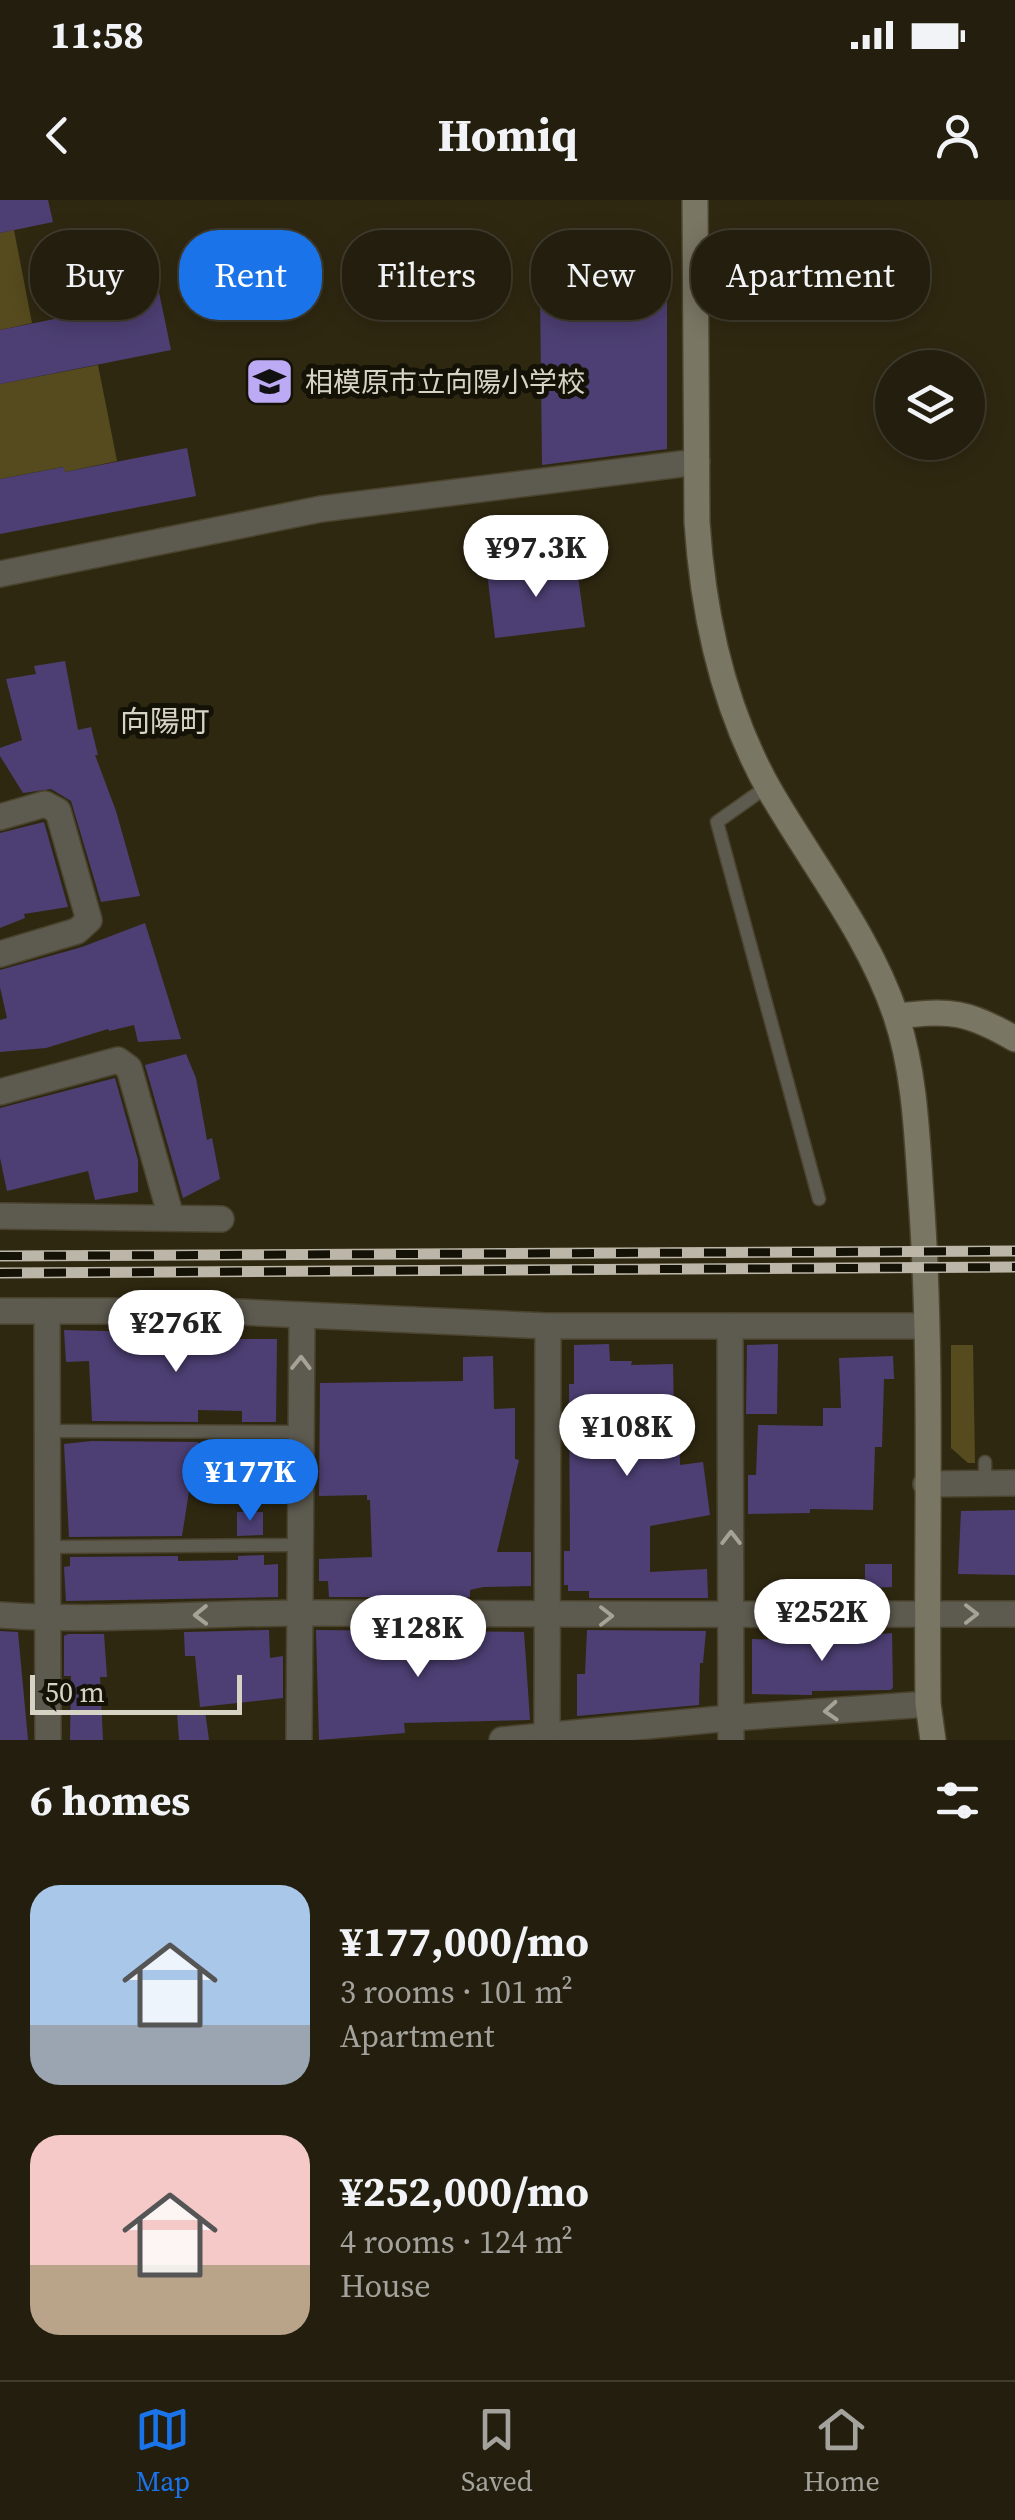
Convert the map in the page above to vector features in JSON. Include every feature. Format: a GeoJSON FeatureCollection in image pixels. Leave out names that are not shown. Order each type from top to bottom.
{"type":"FeatureCollection","features":[{"type":"Feature","properties":{"kind":"street"},"geometry":{"type":"LineString","coordinates":[[695,200],[700,574],[716,649],[730,698],[768,786],[854,928],[896,1016],[907,1060],[925,1252],[928,1704],[933,1740]]}},
{"type":"Feature","properties":{"kind":"street"},"geometry":{"type":"LineString","coordinates":[[0,574],[322,508],[697,462]]}},
{"type":"Feature","properties":{"kind":"street"},"geometry":{"type":"LineString","coordinates":[[0,817],[45,804],[58,812],[90,920],[77,931],[0,954]]}},
{"type":"Feature","properties":{"kind":"street"},"geometry":{"type":"LineString","coordinates":[[896,1016],[956,1012],[986,1022],[1015,1039]]}},
{"type":"Feature","properties":{"kind":"street"},"geometry":{"type":"LineString","coordinates":[[0,1092],[118,1060],[129,1068],[171,1217]]}},
{"type":"Feature","properties":{"kind":"street"},"geometry":{"type":"LineString","coordinates":[[0,1216],[221,1218]]}},
{"type":"Feature","properties":{"kind":"street"},"geometry":{"type":"LineString","coordinates":[[0,1311],[217,1311],[548,1326],[926,1326]]}},
{"type":"Feature","properties":{"kind":"street"},"geometry":{"type":"LineString","coordinates":[[47,1312],[48,1740]]}},
{"type":"Feature","properties":{"kind":"street"},"geometry":{"type":"LineString","coordinates":[[300,1740],[302,1315]]}},
{"type":"Feature","properties":{"kind":"street"},"geometry":{"type":"LineString","coordinates":[[547,1738],[548,1326]]}},
{"type":"Feature","properties":{"kind":"street"},"geometry":{"type":"LineString","coordinates":[[730,1327],[731,1729]]}},
{"type":"Feature","properties":{"kind":"street"},"geometry":{"type":"LineString","coordinates":[[926,1484],[985,1473],[1015,1483]]}},
{"type":"Feature","properties":{"kind":"street"},"geometry":{"type":"LineString","coordinates":[[0,1615],[47,1618],[298,1613],[1015,1614]]}},
{"type":"Feature","properties":{"kind":"street"},"geometry":{"type":"LineString","coordinates":[[502,1740],[731,1729],[928,1704]]}},
{"type":"Feature","properties":{"kind":"lane"},"geometry":{"type":"LineString","coordinates":[[768,786],[717,822],[819,1199]]}},
{"type":"Feature","properties":{"kind":"lane"},"geometry":{"type":"LineString","coordinates":[[49,1431],[300,1432]]}},
{"type":"Feature","properties":{"kind":"lane"},"geometry":{"type":"LineString","coordinates":[[48,1548],[299,1545]]}},
{"type":"Feature","properties":{"kind":"shaded area"},"geometry":{"type":"Polygon","coordinates":[[[14,230],[32,323],[0,330],[0,233],[14,230]]]}},
{"type":"Feature","properties":{"kind":"shaded area"},"geometry":{"type":"Polygon","coordinates":[[[98,365],[117,461],[0,479],[0,384],[98,365]]]}},
{"type":"Feature","properties":{"kind":"shaded area"},"geometry":{"type":"Polygon","coordinates":[[[951,1345],[973,1345],[975,1463],[968,1463],[951,1448],[951,1345]]]}},
{"type":"Feature","properties":{"kind":"building"},"geometry":{"type":"Polygon","coordinates":[[[0,200],[48,200],[53,222],[0,233],[0,200]]]}},
{"type":"Feature","properties":{"kind":"building"},"geometry":{"type":"Polygon","coordinates":[[[159,292],[171,350],[0,384],[0,330],[50,320],[159,320],[159,292]]]}},
{"type":"Feature","properties":{"kind":"building"},"geometry":{"type":"Polygon","coordinates":[[[540,320],[667,320],[667,449],[542,465],[540,320]]]}},
{"type":"Feature","properties":{"kind":"building"},"geometry":{"type":"Polygon","coordinates":[[[187,448],[196,496],[0,534],[0,479],[64,467],[65,472],[187,448]]]}},
{"type":"Feature","properties":{"kind":"building"},"geometry":{"type":"Polygon","coordinates":[[[576,562],[585,627],[495,638],[487,573],[576,562]]]}},
{"type":"Feature","properties":{"kind":"building"},"geometry":{"type":"Polygon","coordinates":[[[65,661],[78,730],[91,727],[95,755],[140,896],[101,902],[71,801],[51,789],[23,793],[0,756],[0,748],[22,740],[6,679],[36,674],[34,666],[65,661]]]}},
{"type":"Feature","properties":{"kind":"building"},"geometry":{"type":"Polygon","coordinates":[[[44,822],[68,907],[24,914],[25,918],[0,928],[0,833],[44,822]]]}},
{"type":"Feature","properties":{"kind":"building"},"geometry":{"type":"Polygon","coordinates":[[[145,923],[181,1039],[138,1042],[134,1025],[46,1048],[0,1052],[0,1020],[7,1018],[0,970],[82,947],[145,923]]]}},
{"type":"Feature","properties":{"kind":"building"},"geometry":{"type":"Polygon","coordinates":[[[186,1054],[196,1078],[207,1140],[212,1138],[220,1179],[183,1198],[145,1065],[186,1054]]]}},
{"type":"Feature","properties":{"kind":"building"},"geometry":{"type":"Polygon","coordinates":[[[115,1078],[138,1160],[138,1192],[95,1200],[88,1171],[7,1191],[0,1158],[0,1108],[115,1078]]]}},
{"type":"Feature","properties":{"kind":"building"},"geometry":{"type":"Polygon","coordinates":[[[221,1328],[221,1339],[277,1339],[276,1422],[242,1422],[242,1411],[198,1410],[198,1422],[92,1421],[89,1361],[66,1362],[64,1330],[184,1333],[221,1328]]]}},
{"type":"Feature","properties":{"kind":"building"},"geometry":{"type":"Polygon","coordinates":[[[609,1344],[610,1361],[673,1364],[680,1465],[703,1462],[710,1515],[650,1526],[650,1572],[707,1569],[708,1598],[589,1598],[589,1591],[568,1591],[568,1585],[564,1585],[564,1551],[570,1551],[569,1384],[574,1384],[574,1345],[609,1344]]]}},
{"type":"Feature","properties":{"kind":"building"},"geometry":{"type":"Polygon","coordinates":[[[778,1344],[777,1414],[746,1414],[747,1345],[778,1344]]]}},
{"type":"Feature","properties":{"kind":"building"},"geometry":{"type":"Polygon","coordinates":[[[493,1356],[494,1409],[515,1408],[515,1459],[519,1460],[497,1552],[531,1552],[531,1586],[483,1587],[470,1590],[470,1597],[329,1597],[328,1581],[319,1581],[319,1559],[372,1557],[370,1500],[367,1495],[319,1496],[320,1383],[463,1381],[463,1357],[493,1356]]]}},
{"type":"Feature","properties":{"kind":"building"},"geometry":{"type":"Polygon","coordinates":[[[893,1356],[894,1379],[884,1379],[882,1447],[875,1447],[873,1510],[810,1509],[810,1513],[748,1514],[748,1475],[756,1475],[758,1425],[823,1426],[823,1408],[841,1408],[839,1358],[893,1356]]]}},
{"type":"Feature","properties":{"kind":"building"},"geometry":{"type":"Polygon","coordinates":[[[198,1442],[197,1466],[193,1466],[182,1536],[69,1537],[64,1444],[198,1442]]]}},
{"type":"Feature","properties":{"kind":"building"},"geometry":{"type":"Polygon","coordinates":[[[243,1442],[276,1442],[277,1483],[243,1483],[243,1442]]]}},
{"type":"Feature","properties":{"kind":"building"},"geometry":{"type":"Polygon","coordinates":[[[1015,1510],[1015,1575],[958,1574],[961,1511],[1015,1510]]]}},
{"type":"Feature","properties":{"kind":"building"},"geometry":{"type":"Polygon","coordinates":[[[237,1512],[263,1512],[263,1535],[237,1536],[237,1512]]]}},
{"type":"Feature","properties":{"kind":"building"},"geometry":{"type":"Polygon","coordinates":[[[264,1555],[264,1565],[278,1564],[278,1597],[66,1601],[64,1567],[70,1566],[70,1557],[178,1556],[178,1561],[238,1560],[238,1556],[264,1555]]]}},
{"type":"Feature","properties":{"kind":"building"},"geometry":{"type":"Polygon","coordinates":[[[865,1564],[892,1564],[892,1587],[865,1588],[865,1564]]]}},
{"type":"Feature","properties":{"kind":"building"},"geometry":{"type":"Polygon","coordinates":[[[269,1630],[270,1658],[283,1656],[283,1698],[200,1707],[195,1656],[185,1656],[184,1632],[269,1630]]]}},
{"type":"Feature","properties":{"kind":"building"},"geometry":{"type":"Polygon","coordinates":[[[316,1630],[524,1632],[530,1720],[404,1723],[405,1733],[319,1740],[316,1630]]]}},
{"type":"Feature","properties":{"kind":"building"},"geometry":{"type":"Polygon","coordinates":[[[587,1630],[706,1631],[699,1705],[577,1716],[577,1674],[585,1674],[587,1630]]]}},
{"type":"Feature","properties":{"kind":"building"},"geometry":{"type":"Polygon","coordinates":[[[0,1631],[18,1632],[28,1740],[0,1740],[0,1631]]]}},
{"type":"Feature","properties":{"kind":"building"},"geometry":{"type":"Polygon","coordinates":[[[892,1633],[890,1690],[752,1694],[752,1639],[784,1640],[784,1634],[846,1637],[892,1633]]]}},
{"type":"Feature","properties":{"kind":"building"},"geometry":{"type":"Polygon","coordinates":[[[104,1634],[107,1677],[100,1677],[103,1740],[70,1740],[71,1676],[64,1676],[64,1636],[104,1634]]]}},
{"type":"Feature","properties":{"kind":"building"},"geometry":{"type":"Polygon","coordinates":[[[205,1711],[209,1740],[179,1740],[177,1713],[205,1711]]]}},
{"type":"Feature","properties":{"kind":"railway"},"geometry":{"type":"LineString","coordinates":[[0,1256],[1015,1251]]}},
{"type":"Feature","properties":{"kind":"railway"},"geometry":{"type":"LineString","coordinates":[[0,1273],[1015,1267]]}},
{"type":"Feature","properties":{"kind":"place","name":"相模原市立向陽小学校"},"geometry":{"type":"Point","coordinates":[270,382]}},
{"type":"Feature","properties":{"kind":"district","name":"向陽町"},"geometry":{"type":"Point","coordinates":[165,722]}}]}
